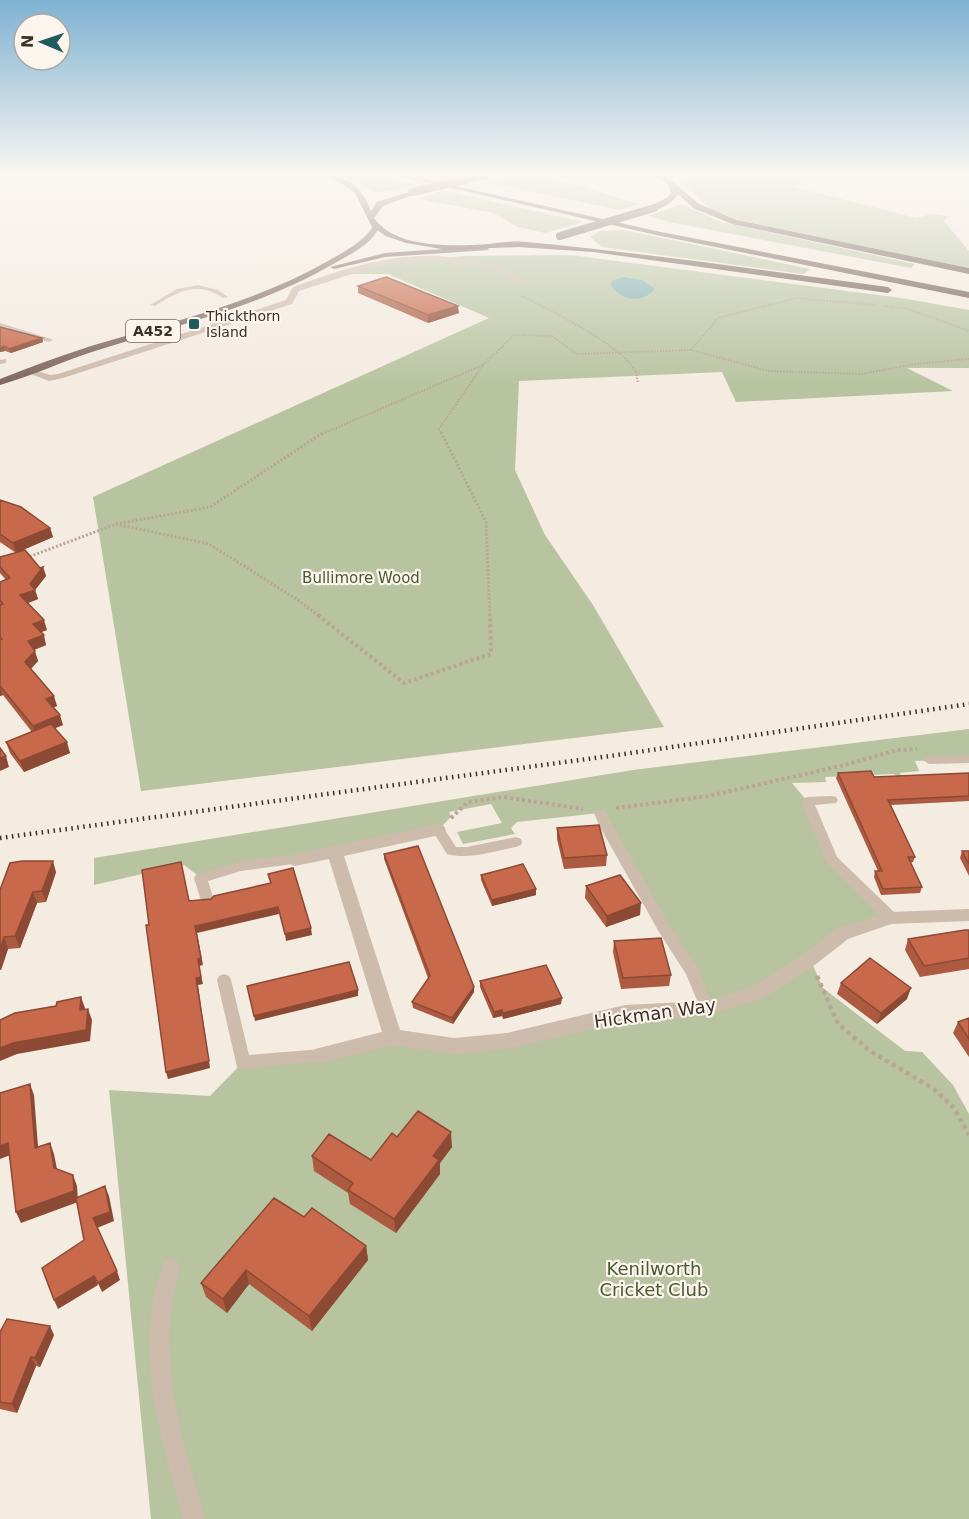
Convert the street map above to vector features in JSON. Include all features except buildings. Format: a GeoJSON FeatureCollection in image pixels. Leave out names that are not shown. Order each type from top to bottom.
{"type":"FeatureCollection","features":[{"type":"Feature","properties":{"kind":"highway"},"geometry":{"type":"LineString","coordinates":[[436,246],[486,248],[508,246]]}},
{"type":"Feature","properties":{"kind":"highway"},"geometry":{"type":"LineString","coordinates":[[530,246],[593,250],[969,302]]}},
{"type":"Feature","properties":{"kind":"highway"},"geometry":{"type":"LineString","coordinates":[[721,246],[969,295]]}},
{"type":"Feature","properties":{"kind":"highway"},"geometry":{"type":"LineString","coordinates":[[768,246],[875,267]]}},
{"type":"Feature","properties":{"kind":"highway"},"geometry":{"type":"LineString","coordinates":[[849,246],[969,271]]}},
{"type":"Feature","properties":{"kind":"main road","name":"A452"},"geometry":{"type":"LineString","coordinates":[[306,277],[358,246]]}},
{"type":"Feature","properties":{"kind":"main road","name":"A452"},"geometry":{"type":"LineString","coordinates":[[0,382],[28,371],[240,304],[350,262],[385,255],[486,248]]}},
{"type":"Feature","properties":{"kind":"street"},"geometry":{"type":"LineString","coordinates":[[28,371],[46,377],[60,376],[289,302],[296,289],[380,261],[407,257],[438,258]]}},
{"type":"Feature","properties":{"kind":"street"},"geometry":{"type":"LineString","coordinates":[[240,304],[258,312]]}},
{"type":"Feature","properties":{"kind":"street"},"geometry":{"type":"LineString","coordinates":[[295,860],[438,830]]}},
{"type":"Feature","properties":{"kind":"street"},"geometry":{"type":"LineString","coordinates":[[335,852],[393,1037]]}},
{"type":"Feature","properties":{"kind":"street","name":"Hickman Way"},"geometry":{"type":"LineString","coordinates":[[322,1055],[393,1037],[454,1046],[507,1041],[625,1013],[707,1008],[757,993],[810,959],[842,934],[891,918],[969,915]]}},
{"type":"Feature","properties":{"kind":"lane"},"geometry":{"type":"LineString","coordinates":[[438,258],[475,262],[498,268],[516,278],[518,285]]}},
{"type":"Feature","properties":{"kind":"lane"},"geometry":{"type":"LineString","coordinates":[[153,305],[181,288],[198,288],[240,304]]}},
{"type":"Feature","properties":{"kind":"lane"},"geometry":{"type":"LineString","coordinates":[[0,325],[49,340]]}},
{"type":"Feature","properties":{"kind":"lane"},"geometry":{"type":"LineString","coordinates":[[928,754],[969,759]]}},
{"type":"Feature","properties":{"kind":"lane"},"geometry":{"type":"LineString","coordinates":[[832,800],[807,801],[831,860],[891,918]]}},
{"type":"Feature","properties":{"kind":"lane"},"geometry":{"type":"LineString","coordinates":[[600,813],[664,928],[693,972],[707,1008]]}},
{"type":"Feature","properties":{"kind":"lane"},"geometry":{"type":"LineString","coordinates":[[438,830],[452,851],[467,852],[516,842]]}},
{"type":"Feature","properties":{"kind":"lane"},"geometry":{"type":"LineString","coordinates":[[207,900],[201,878],[241,866],[295,860]]}},
{"type":"Feature","properties":{"kind":"lane","name":"Hickman Way"},"geometry":{"type":"LineString","coordinates":[[224,980],[243,1062],[322,1055]]}},
{"type":"Feature","properties":{"kind":"lane"},"geometry":{"type":"LineString","coordinates":[[171,1267],[161,1308],[159,1344],[162,1388],[169,1428],[194,1519]]}},
{"type":"Feature","properties":{"kind":"path"},"geometry":{"type":"LineString","coordinates":[[518,285],[519,295],[570,322],[618,353],[635,370],[638,383]]}},
{"type":"Feature","properties":{"kind":"path"},"geometry":{"type":"LineString","coordinates":[[691,350],[718,318],[796,298],[905,308],[969,331]]}},
{"type":"Feature","properties":{"kind":"path"},"geometry":{"type":"LineString","coordinates":[[116,524],[209,544],[301,602],[404,683],[491,654],[486,522],[439,429],[483,365],[514,335],[552,336],[577,354],[691,350],[769,371],[861,374],[916,364],[969,359]]}},
{"type":"Feature","properties":{"kind":"path"},"geometry":{"type":"LineString","coordinates":[[21,560],[116,524],[210,507],[326,431],[483,365]]}},
{"type":"Feature","properties":{"kind":"path"},"geometry":{"type":"LineString","coordinates":[[438,830],[468,802],[504,797],[600,813],[708,796],[845,765],[897,750],[928,754]]}},
{"type":"Feature","properties":{"kind":"path"},"geometry":{"type":"LineString","coordinates":[[810,959],[838,1024],[870,1051],[934,1089],[954,1108],[969,1135]]}},
{"type":"Feature","properties":{"kind":"green space"},"geometry":{"type":"Polygon","coordinates":[[[700,246],[810,269],[804,274],[602,247],[700,246]]]}},
{"type":"Feature","properties":{"kind":"green space"},"geometry":{"type":"Polygon","coordinates":[[[795,246],[831,246],[915,264],[911,268],[795,246]]]}},
{"type":"Feature","properties":{"kind":"green space"},"geometry":{"type":"Polygon","coordinates":[[[863,246],[965,246],[969,251],[969,268],[863,246]]]}},
{"type":"Feature","properties":{"kind":"green space","name":"Bullimore Wood"},"geometry":{"type":"Polygon","coordinates":[[[570,255],[901,298],[969,310],[969,368],[907,368],[953,391],[736,402],[722,372],[519,381],[515,470],[545,535],[593,605],[664,727],[141,791],[93,497],[489,318],[388,274],[350,274],[390,262],[464,256],[570,255]]]}},
{"type":"Feature","properties":{"kind":"green space","name":"Kenilworth Cricket Club"},"geometry":{"type":"Polygon","coordinates":[[[969,729],[969,759],[915,761],[919,771],[900,773],[901,777],[893,774],[825,777],[826,782],[792,783],[807,801],[831,859],[891,918],[842,934],[810,959],[823,988],[905,1051],[922,1052],[953,1085],[969,1114],[969,1519],[151,1519],[109,1090],[210,1096],[243,1062],[393,1037],[454,1046],[625,1013],[707,1008],[599,813],[517,822],[511,828],[515,834],[463,844],[457,832],[502,823],[491,804],[449,812],[451,817],[438,830],[201,878],[184,865],[94,885],[94,858],[633,770],[969,729]]]}},
{"type":"Feature","properties":{"kind":"water"},"geometry":{"type":"Polygon","coordinates":[[[624,277],[642,280],[655,289],[638,299],[626,297],[611,285],[612,281],[624,277]]]}},
{"type":"Feature","properties":{"kind":"railway"},"geometry":{"type":"LineString","coordinates":[[0,838],[617,755],[969,704]]}},
{"type":"Feature","properties":{"kind":"place","name":"Thickthorn Island"},"geometry":{"type":"Point","coordinates":[194,324]}}]}
